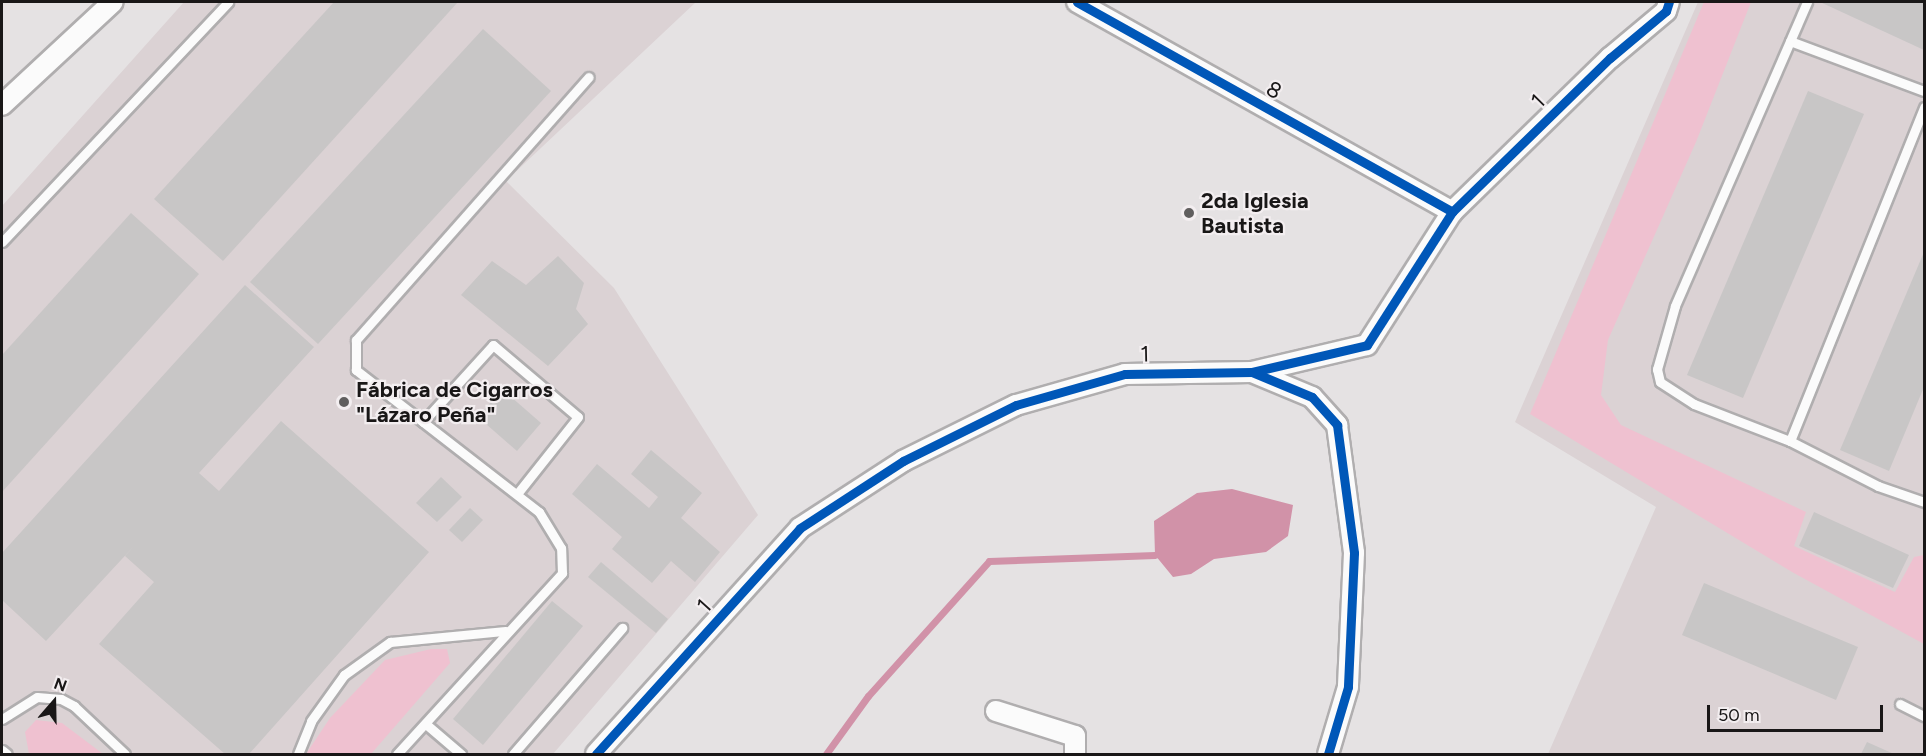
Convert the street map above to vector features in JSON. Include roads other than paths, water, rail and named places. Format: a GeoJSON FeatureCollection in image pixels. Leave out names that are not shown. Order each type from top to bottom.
{"type":"FeatureCollection","features":[{"type":"Feature","properties":{"kind":"street"},"geometry":{"type":"LineString","coordinates":[[2,105],[113,2]]}},
{"type":"Feature","properties":{"kind":"street","name":"8"},"geometry":{"type":"LineString","coordinates":[[1077,2],[1452,212]]}},
{"type":"Feature","properties":{"kind":"street","name":"1"},"geometry":{"type":"LineString","coordinates":[[596,754],[800,528],[903,461],[1016,405],[1125,374],[1252,372],[1367,345],[1452,212],[1610,58],[1666,11],[1669,2]]}},
{"type":"Feature","properties":{"kind":"street"},"geometry":{"type":"LineString","coordinates":[[1252,372],[1312,397],[1337,425],[1354,553],[1348,687],[1328,754]]}},
{"type":"Feature","properties":{"kind":"street"},"geometry":{"type":"LineString","coordinates":[[996,711],[1075,736],[1075,754]]}},
{"type":"Feature","properties":{"kind":"lane"},"geometry":{"type":"LineString","coordinates":[[2,242],[228,2]]}},
{"type":"Feature","properties":{"kind":"lane"},"geometry":{"type":"LineString","coordinates":[[1807,2],[1675,306],[1657,369],[1660,382],[1694,405],[1790,441],[1878,486],[1924,502]]}},
{"type":"Feature","properties":{"kind":"lane"},"geometry":{"type":"LineString","coordinates":[[1790,41],[1924,91]]}},
{"type":"Feature","properties":{"kind":"lane"},"geometry":{"type":"LineString","coordinates":[[397,754],[427,725],[505,631],[562,573],[561,548],[539,512],[356,370],[356,340],[589,77]]}},
{"type":"Feature","properties":{"kind":"lane"},"geometry":{"type":"LineString","coordinates":[[1790,441],[1924,107]]}},
{"type":"Feature","properties":{"kind":"lane"},"geometry":{"type":"LineString","coordinates":[[423,422],[493,345],[578,417],[517,494]]}},
{"type":"Feature","properties":{"kind":"lane"},"geometry":{"type":"LineString","coordinates":[[513,754],[622,628]]}},
{"type":"Feature","properties":{"kind":"lane"},"geometry":{"type":"LineString","coordinates":[[298,754],[311,722],[344,675],[390,642],[505,631]]}},
{"type":"Feature","properties":{"kind":"lane"},"geometry":{"type":"LineString","coordinates":[[2,719],[37,697],[61,699],[74,706],[125,754]]}},
{"type":"Feature","properties":{"kind":"lane"},"geometry":{"type":"LineString","coordinates":[[1900,704],[1924,716]]}},
{"type":"Feature","properties":{"kind":"lane"},"geometry":{"type":"LineString","coordinates":[[427,725],[461,754]]}},
{"type":"Feature","properties":{"kind":"lane"},"geometry":{"type":"LineString","coordinates":[[2,750],[7,754]]}},
{"type":"Feature","properties":{"kind":"waterway"},"geometry":{"type":"LineString","coordinates":[[826,754],[868,696],[989,561],[1155,555]]}},
{"type":"Feature","properties":{"kind":"place","name":"2da Iglesia Bautista"},"geometry":{"type":"Point","coordinates":[1189,213]}},
{"type":"Feature","properties":{"kind":"place","name":"Fábrica de Cigarros \"Lázaro Peña\""},"geometry":{"type":"Point","coordinates":[344,402]}}]}
